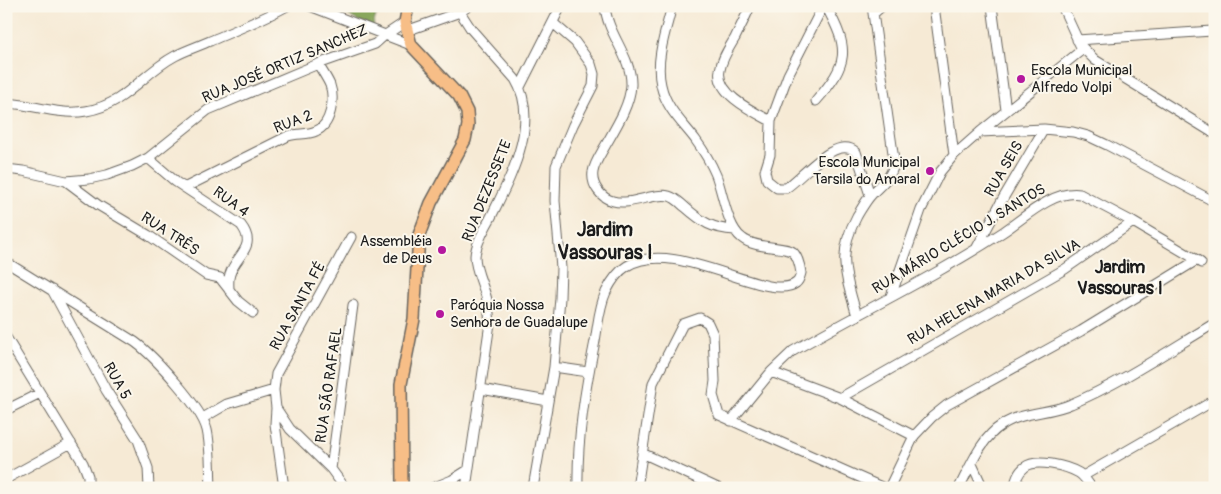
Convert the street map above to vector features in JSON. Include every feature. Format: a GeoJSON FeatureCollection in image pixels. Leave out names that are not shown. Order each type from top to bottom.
{"type":"FeatureCollection","features":[{"type":"Feature","properties":{"kind":"main road"},"geometry":{"type":"LineString","coordinates":[[402,487],[401,384],[414,318],[419,235],[431,203],[465,140],[468,125],[468,112],[459,96],[411,45],[406,27],[408,6]]}},
{"type":"Feature","properties":{"kind":"street"},"geometry":{"type":"LineString","coordinates":[[6,103],[66,112],[84,112],[103,107],[118,100],[132,90],[156,67],[176,55],[251,25],[287,6]]}},
{"type":"Feature","properties":{"kind":"street"},"geometry":{"type":"LineString","coordinates":[[310,6],[411,45]]}},
{"type":"Feature","properties":{"kind":"street","name":"RUA JOSÉ ORTIZ SANCHEZ"},"geometry":{"type":"LineString","coordinates":[[6,170],[23,171],[66,181],[107,175],[148,158],[208,110],[318,64],[375,44],[384,36],[406,27],[460,12],[469,6]]}},
{"type":"Feature","properties":{"kind":"street"},"geometry":{"type":"LineString","coordinates":[[520,87],[561,6]]}},
{"type":"Feature","properties":{"kind":"street"},"geometry":{"type":"LineString","coordinates":[[605,6],[608,23],[626,61],[631,84],[618,123],[596,163],[593,181],[597,190],[604,197],[618,202],[669,196],[677,200],[708,225],[735,230]]}},
{"type":"Feature","properties":{"kind":"street"},"geometry":{"type":"LineString","coordinates":[[578,488],[580,422],[588,372],[605,294],[618,272],[640,260],[657,257],[697,264],[742,277],[758,284],[774,286],[785,286],[797,282],[801,273],[799,264],[790,250],[750,243],[735,230],[716,175],[705,154],[671,111],[660,83],[660,68],[663,39],[672,6]]}},
{"type":"Feature","properties":{"kind":"street"},"geometry":{"type":"LineString","coordinates":[[750,6],[724,57],[720,78],[722,86],[728,94],[755,113],[771,121]]}},
{"type":"Feature","properties":{"kind":"street"},"geometry":{"type":"LineString","coordinates":[[825,6],[788,75],[771,121],[770,154],[765,171],[767,180],[776,188],[786,188],[828,154],[842,148],[850,148],[856,152],[870,195]]}},
{"type":"Feature","properties":{"kind":"street"},"geometry":{"type":"LineString","coordinates":[[816,101],[837,74],[843,61],[844,48],[840,34],[825,6]]}},
{"type":"Feature","properties":{"kind":"street"},"geometry":{"type":"LineString","coordinates":[[857,316],[845,272],[847,238],[870,195],[892,172],[894,160],[873,10],[882,6]]}},
{"type":"Feature","properties":{"kind":"street"},"geometry":{"type":"LineString","coordinates":[[934,6],[954,155]]}},
{"type":"Feature","properties":{"kind":"street"},"geometry":{"type":"LineString","coordinates":[[992,6],[1006,110]]}},
{"type":"Feature","properties":{"kind":"street"},"geometry":{"type":"LineString","coordinates":[[1062,7],[1083,49],[1110,70],[1215,134]]}},
{"type":"Feature","properties":{"kind":"street","name":"RUA DEZESSETE"},"geometry":{"type":"LineString","coordinates":[[460,12],[470,30],[516,79],[523,102],[524,126],[519,155],[482,234],[475,256],[476,267],[487,300],[490,323],[465,488]]}},
{"type":"Feature","properties":{"kind":"street"},"geometry":{"type":"LineString","coordinates":[[534,488],[554,367],[560,298],[561,268],[555,202],[556,166],[569,133],[593,86],[594,74],[591,64],[575,42],[553,23]]}},
{"type":"Feature","properties":{"kind":"street"},"geometry":{"type":"LineString","coordinates":[[1077,40],[1212,31]]}},
{"type":"Feature","properties":{"kind":"street"},"geometry":{"type":"LineString","coordinates":[[891,296],[921,210],[940,172],[954,155],[980,132],[1083,49]]}},
{"type":"Feature","properties":{"kind":"street","name":"RUA 2"},"geometry":{"type":"LineString","coordinates":[[186,188],[288,136],[297,133],[316,132],[322,127],[332,106],[332,94],[330,85],[318,64]]}},
{"type":"Feature","properties":{"kind":"street"},"geometry":{"type":"LineString","coordinates":[[980,132],[1044,129],[1072,132],[1108,145],[1215,202]]}},
{"type":"Feature","properties":{"kind":"street","name":"RUA SEIS"},"geometry":{"type":"LineString","coordinates":[[976,249],[1044,129]]}},
{"type":"Feature","properties":{"kind":"street","name":"RUA 4"},"geometry":{"type":"LineString","coordinates":[[148,158],[176,182],[241,224],[247,232],[248,240],[244,251],[229,275],[229,290]]}},
{"type":"Feature","properties":{"kind":"street","name":"RUA TRÊS"},"geometry":{"type":"LineString","coordinates":[[66,181],[98,205],[148,235],[206,275],[220,278],[238,301],[253,313]]}},
{"type":"Feature","properties":{"kind":"street","name":"RUA MÁRIO CLÉCIO J. SANTOS"},"geometry":{"type":"LineString","coordinates":[[731,421],[771,372],[793,351],[976,249],[1038,207],[1058,197],[1071,193],[1080,194],[1133,222],[1199,262],[1081,331],[947,405],[932,417],[914,436]]}},
{"type":"Feature","properties":{"kind":"street"},"geometry":{"type":"LineString","coordinates":[[992,218],[1003,232]]}},
{"type":"Feature","properties":{"kind":"street","name":"RUA HELENA MARIA DA SILVA"},"geometry":{"type":"LineString","coordinates":[[840,398],[1065,270],[1133,222]]}},
{"type":"Feature","properties":{"kind":"street","name":"RUA SANTA FÉ"},"geometry":{"type":"LineString","coordinates":[[274,390],[276,374],[351,237]]}},
{"type":"Feature","properties":{"kind":"street"},"geometry":{"type":"LineString","coordinates":[[6,262],[147,351],[203,418],[207,431],[211,488]]}},
{"type":"Feature","properties":{"kind":"street","name":"RUA 5"},"geometry":{"type":"LineString","coordinates":[[52,290],[106,390],[138,440],[148,468],[149,488]]}},
{"type":"Feature","properties":{"kind":"street","name":"RUA SÃO RAFAEL"},"geometry":{"type":"LineString","coordinates":[[331,469],[353,305]]}},
{"type":"Feature","properties":{"kind":"street"},"geometry":{"type":"LineString","coordinates":[[637,488],[653,383],[683,324],[700,318],[708,323],[714,334],[715,381],[713,395],[719,415],[884,488]]}},
{"type":"Feature","properties":{"kind":"street"},"geometry":{"type":"LineString","coordinates":[[959,488],[983,445],[994,431],[1002,425],[1019,417],[1071,405],[1121,379],[1215,323]]}},
{"type":"Feature","properties":{"kind":"street"},"geometry":{"type":"LineString","coordinates":[[6,337],[71,443],[88,476],[88,488]]}},
{"type":"Feature","properties":{"kind":"street"},"geometry":{"type":"LineString","coordinates":[[554,367],[588,372]]}},
{"type":"Feature","properties":{"kind":"street"},"geometry":{"type":"LineString","coordinates":[[771,372],[840,398],[914,436],[889,488]]}},
{"type":"Feature","properties":{"kind":"street"},"geometry":{"type":"LineString","coordinates":[[481,389],[548,401]]}},
{"type":"Feature","properties":{"kind":"street"},"geometry":{"type":"LineString","coordinates":[[203,418],[227,404],[274,390],[275,424],[284,488]]}},
{"type":"Feature","properties":{"kind":"street"},"geometry":{"type":"LineString","coordinates":[[6,410],[40,393]]}},
{"type":"Feature","properties":{"kind":"street"},"geometry":{"type":"LineString","coordinates":[[1083,476],[1215,400]]}},
{"type":"Feature","properties":{"kind":"street"},"geometry":{"type":"LineString","coordinates":[[276,408],[290,429],[331,469],[345,488]]}},
{"type":"Feature","properties":{"kind":"street"},"geometry":{"type":"LineString","coordinates":[[6,479],[71,443]]}},
{"type":"Feature","properties":{"kind":"street"},"geometry":{"type":"LineString","coordinates":[[642,453],[718,488]]}},
{"type":"Feature","properties":{"kind":"street"},"geometry":{"type":"LineString","coordinates":[[1024,488],[1015,484],[1023,468],[1037,462],[1071,470],[1083,476],[1092,488]]}},
{"type":"Feature","properties":{"kind":"street"},"geometry":{"type":"LineString","coordinates":[[972,464],[983,488]]}},
{"type":"Feature","properties":{"kind":"street"},"geometry":{"type":"LineString","coordinates":[[432,488],[452,480],[468,470]]}},
{"type":"Feature","properties":{"kind":"street"},"geometry":{"type":"LineString","coordinates":[[452,480],[465,488]]}},
{"type":"Feature","properties":{"kind":"street"},"geometry":{"type":"LineString","coordinates":[[1206,488],[1215,483]]}},
{"type":"Feature","properties":{"kind":"green space"},"geometry":{"type":"Polygon","coordinates":[[[333,6],[399,6],[395,13],[376,15],[373,26],[358,21],[333,6]]]}},
{"type":"Feature","properties":{"kind":"place","name":"Escola Municipal Alfredo Volpi"},"geometry":{"type":"Point","coordinates":[1021,79]}},
{"type":"Feature","properties":{"kind":"place","name":"Escola Municipal Tarsila do Amaral"},"geometry":{"type":"Point","coordinates":[930,171]}},
{"type":"Feature","properties":{"kind":"place","name":"Assembléia de Deus"},"geometry":{"type":"Point","coordinates":[442,250]}},
{"type":"Feature","properties":{"kind":"place","name":"Paróquia Nossa Senhora de Guadalupe"},"geometry":{"type":"Point","coordinates":[440,314]}},
{"type":"Feature","properties":{"kind":"district","name":"Jardim Vassouras I"},"geometry":{"type":"Point","coordinates":[605,240]}},
{"type":"Feature","properties":{"kind":"district","name":"Jardim Vassouras I"},"geometry":{"type":"Point","coordinates":[1120,277]}}]}
